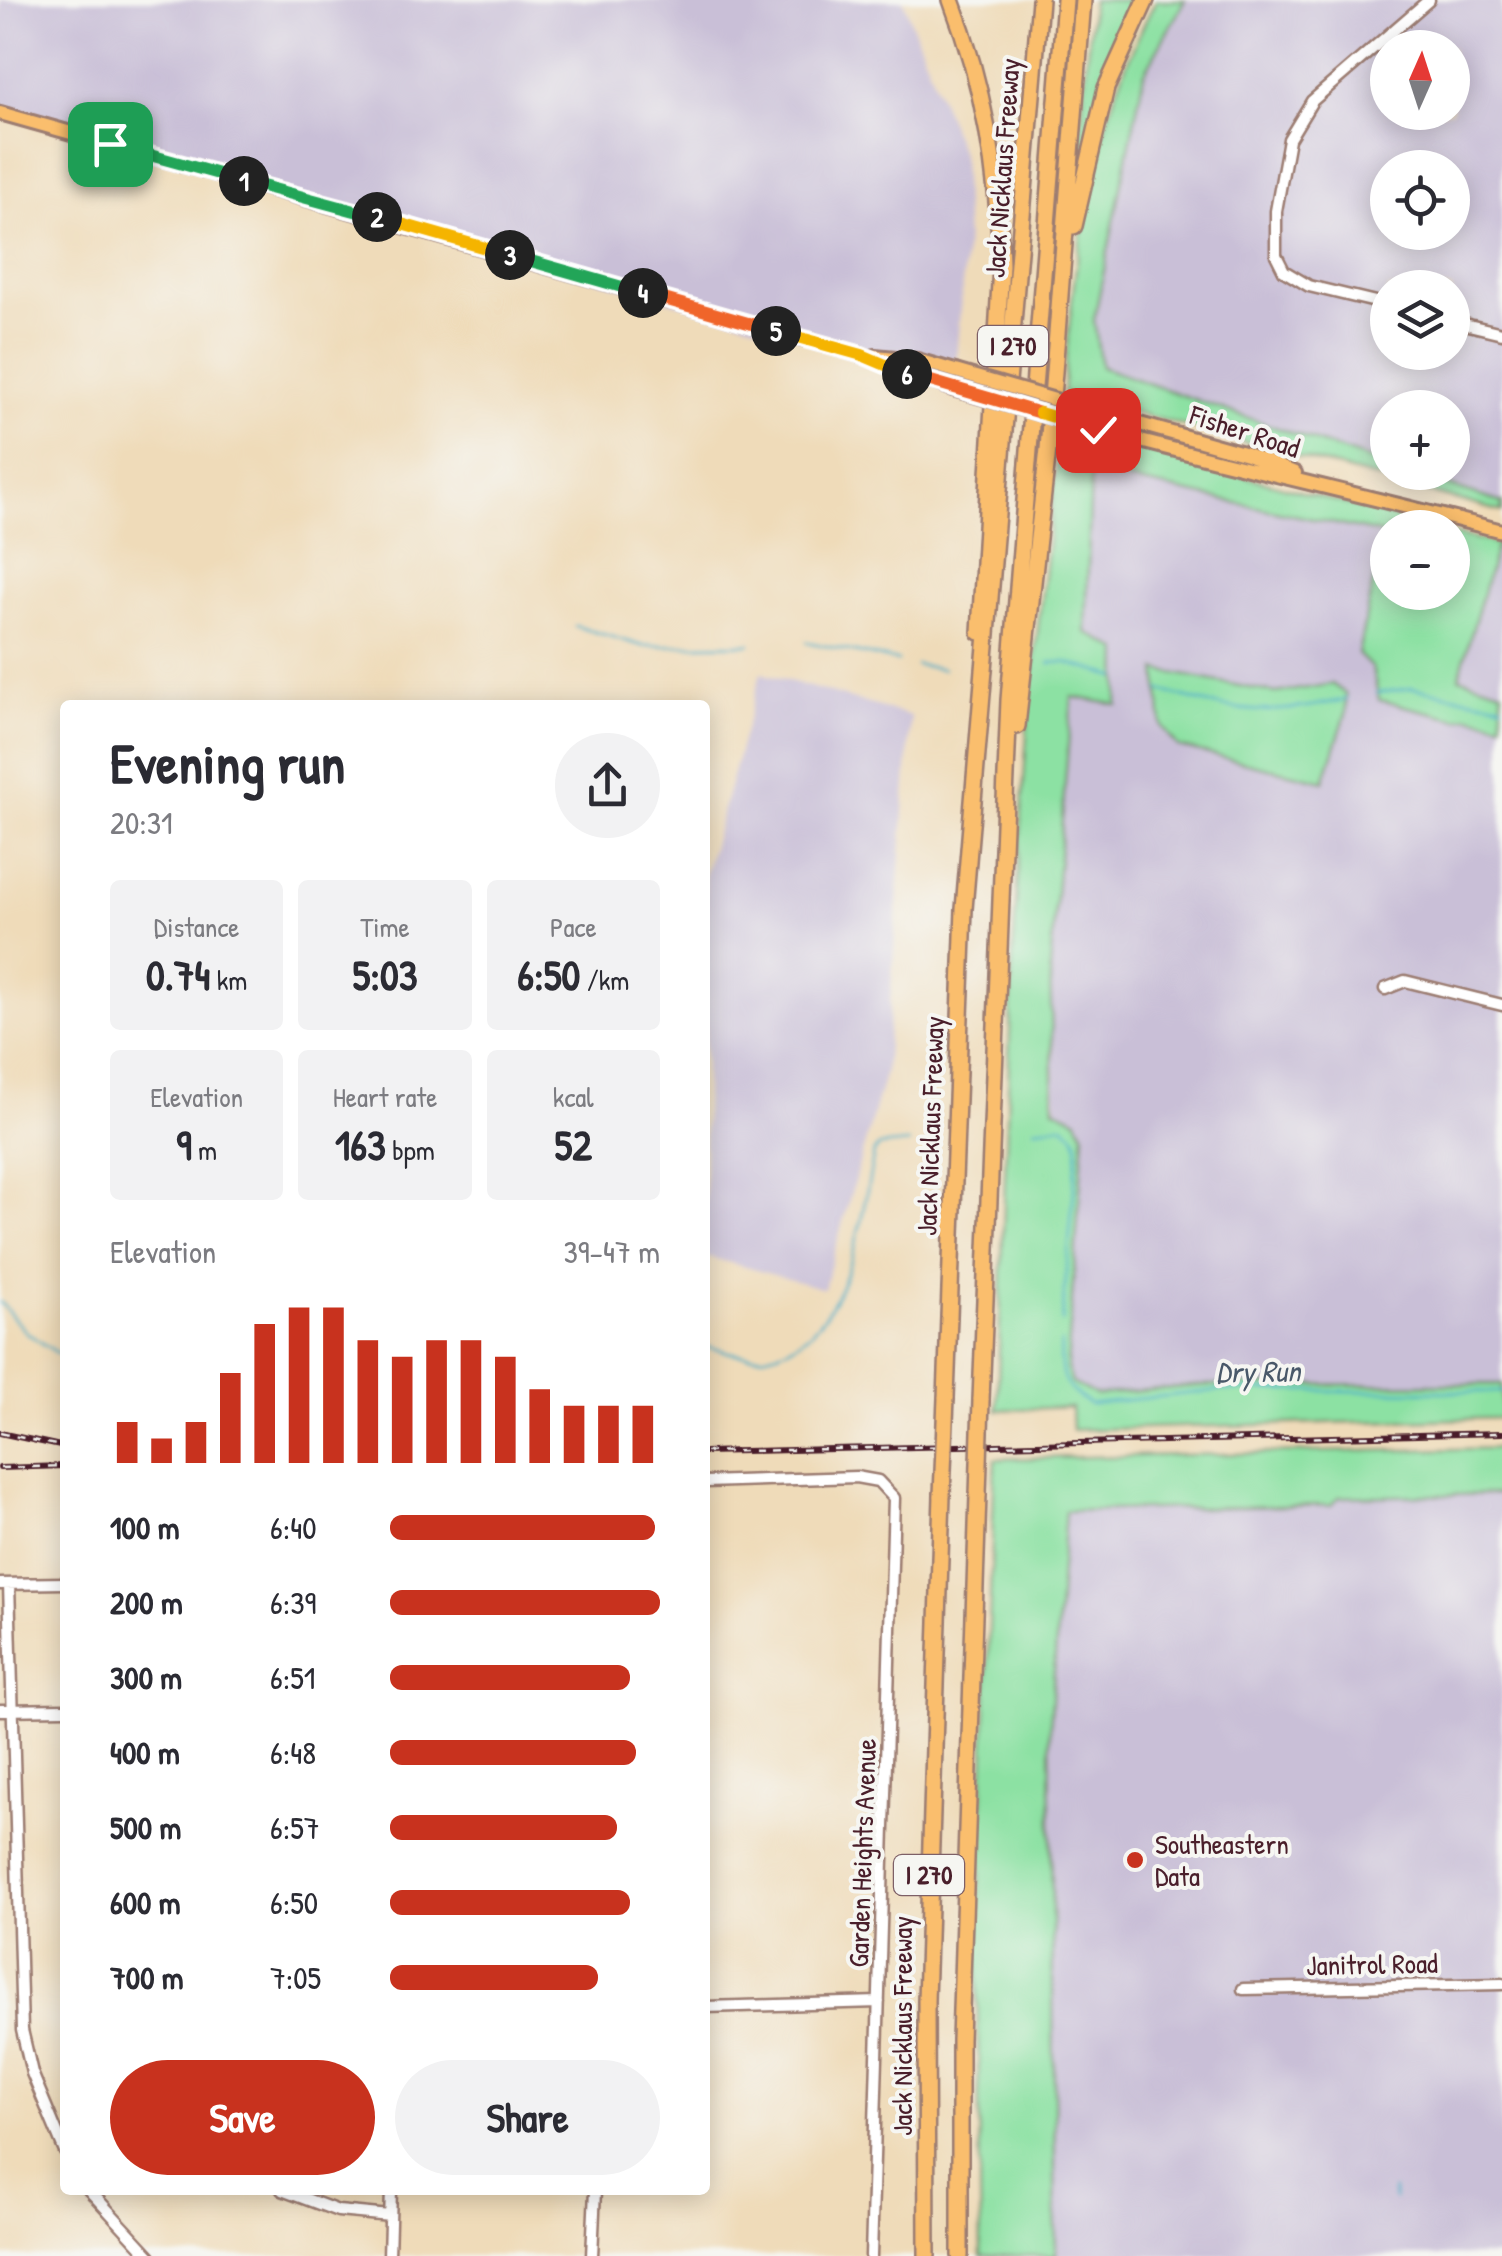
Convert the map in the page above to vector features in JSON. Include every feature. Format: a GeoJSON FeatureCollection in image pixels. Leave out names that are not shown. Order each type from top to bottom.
{"type":"FeatureCollection","features":[{"type":"Feature","properties":{"kind":"highway","name":"Jack Nicklaus Freeway"},"geometry":{"type":"LineString","coordinates":[[927,2256],[926,2001],[962,944],[979,691],[994,580],[1040,0]]}},
{"type":"Feature","properties":{"kind":"highway","name":"Jack Nicklaus Freeway"},"geometry":{"type":"LineString","coordinates":[[964,2256],[960,2229],[960,2040],[1010,682],[1065,0]]}},
{"type":"Feature","properties":{"kind":"highway"},"geometry":{"type":"LineString","coordinates":[[1004,829],[1035,578],[1083,0]]}},
{"type":"Feature","properties":{"kind":"highway"},"geometry":{"type":"LineString","coordinates":[[1060,298],[1106,88],[1146,0]]}},
{"type":"Feature","properties":{"kind":"highway"},"geometry":{"type":"LineString","coordinates":[[951,1],[990,132],[1000,216],[1001,265],[980,598],[979,691]]}},
{"type":"Feature","properties":{"kind":"main road","name":"Fisher Road"},"geometry":{"type":"LineString","coordinates":[[0,113],[862,355],[953,389],[1091,428],[1243,470],[1321,484],[1502,531]]}},
{"type":"Feature","properties":{"kind":"main road","name":"Fisher Road"},"geometry":{"type":"LineString","coordinates":[[862,355],[917,360],[1248,454],[1321,484]]}},
{"type":"Feature","properties":{"kind":"street"},"geometry":{"type":"LineString","coordinates":[[1370,301],[1309,286],[1284,270],[1276,255],[1276,210],[1289,139],[1312,101],[1430,0]]}},
{"type":"Feature","properties":{"kind":"street"},"geometry":{"type":"LineString","coordinates":[[1470,325],[1502,333]]}},
{"type":"Feature","properties":{"kind":"street"},"geometry":{"type":"LineString","coordinates":[[1384,989],[1406,981],[1502,1005]]}},
{"type":"Feature","properties":{"kind":"street","name":"Garden Heights Avenue"},"geometry":{"type":"LineString","coordinates":[[710,1482],[856,1477],[884,1485],[894,1498],[871,2256]]}},
{"type":"Feature","properties":{"kind":"street"},"geometry":{"type":"LineString","coordinates":[[60,1583],[5,1584],[6,1710],[22,2030],[32,2074],[60,2140]]}},
{"type":"Feature","properties":{"kind":"street"},"geometry":{"type":"LineString","coordinates":[[6,1710],[60,1709]]}},
{"type":"Feature","properties":{"kind":"street","name":"Janitrol Road"},"geometry":{"type":"LineString","coordinates":[[1243,1988],[1502,1984]]}},
{"type":"Feature","properties":{"kind":"street"},"geometry":{"type":"LineString","coordinates":[[710,2006],[879,2002]]}},
{"type":"Feature","properties":{"kind":"street"},"geometry":{"type":"LineString","coordinates":[[94,2195],[150,2256]]}},
{"type":"Feature","properties":{"kind":"street"},"geometry":{"type":"LineString","coordinates":[[296,2195],[338,2210],[390,2216]]}},
{"type":"Feature","properties":{"kind":"street"},"geometry":{"type":"LineString","coordinates":[[388,2256],[391,2195]]}},
{"type":"Feature","properties":{"kind":"street"},"geometry":{"type":"LineString","coordinates":[[592,2256],[594,2195]]}},
{"type":"Feature","properties":{"kind":"shaded area"},"geometry":{"type":"Polygon","coordinates":[[[0,0],[903,0],[962,155],[966,240],[955,371],[862,355],[0,113],[0,0]]]}},
{"type":"Feature","properties":{"kind":"shaded area"},"geometry":{"type":"Polygon","coordinates":[[[1185,0],[1502,0],[1502,503],[1461,490],[1470,490],[1470,390],[1370,390],[1370,460],[1101,367],[1094,320],[1144,73],[1185,0]]]}},
{"type":"Feature","properties":{"kind":"shaded area"},"geometry":{"type":"Polygon","coordinates":[[[1091,472],[1370,531],[1370,599],[1358,654],[1372,668],[1379,699],[1502,723],[1502,1384],[1204,1385],[1096,1395],[1072,1383],[1067,1368],[1050,969],[1065,731],[1072,697],[1118,704],[1086,632],[1091,472]]]}},
{"type":"Feature","properties":{"kind":"shaded area"},"geometry":{"type":"Polygon","coordinates":[[[1497,544],[1502,546],[1502,690],[1459,677],[1497,544]]]}},
{"type":"Feature","properties":{"kind":"shaded area"},"geometry":{"type":"Polygon","coordinates":[[[761,673],[911,716],[885,1072],[824,1289],[710,1257],[710,855],[761,673]]]}},
{"type":"Feature","properties":{"kind":"shaded area"},"geometry":{"type":"Polygon","coordinates":[[[1502,1494],[1502,2256],[1056,2256],[1050,1730],[1065,1511],[1330,1505],[1339,1497],[1502,1494]]]}},
{"type":"Feature","properties":{"kind":"green space"},"geometry":{"type":"Polygon","coordinates":[[[1092,0],[1142,0],[1079,181],[1076,180],[1092,0]]]}},
{"type":"Feature","properties":{"kind":"green space"},"geometry":{"type":"Polygon","coordinates":[[[1156,0],[1185,0],[1144,74],[1094,320],[1101,367],[1370,460],[1370,476],[1063,393],[1073,291],[1089,191],[1115,94],[1156,0]]]}},
{"type":"Feature","properties":{"kind":"green space"},"geometry":{"type":"Polygon","coordinates":[[[1061,426],[1370,511],[1370,531],[1091,472],[1086,632],[1119,650],[1118,705],[1072,697],[1050,969],[1054,1108],[1076,1118],[1084,1133],[1067,1368],[1072,1383],[1096,1395],[1204,1385],[1502,1384],[1502,1418],[1072,1430],[1071,1407],[997,1410],[1012,970],[1028,715],[1061,426]]]}},
{"type":"Feature","properties":{"kind":"green space"},"geometry":{"type":"Polygon","coordinates":[[[1421,490],[1461,490],[1502,503],[1502,512],[1421,490]]]}},
{"type":"Feature","properties":{"kind":"green space"},"geometry":{"type":"Polygon","coordinates":[[[1470,537],[1497,544],[1459,677],[1502,690],[1502,723],[1468,716],[1458,719],[1379,700],[1372,668],[1358,654],[1370,596],[1370,610],[1470,610],[1470,537]]]}},
{"type":"Feature","properties":{"kind":"green space"},"geometry":{"type":"Polygon","coordinates":[[[1157,670],[1276,693],[1332,684],[1346,694],[1346,714],[1324,781],[1178,747],[1162,726],[1157,670]]]}},
{"type":"Feature","properties":{"kind":"green space"},"geometry":{"type":"Polygon","coordinates":[[[1502,1448],[1502,1494],[1339,1497],[1331,1505],[1065,1511],[1050,1730],[1056,2256],[981,2256],[977,1962],[995,1459],[1502,1448]]]}},
{"type":"Feature","properties":{"kind":"waterway"},"geometry":{"type":"LineString","coordinates":[[575,626],[643,646],[750,644]]}},
{"type":"Feature","properties":{"kind":"waterway"},"geometry":{"type":"LineString","coordinates":[[807,642],[898,661]]}},
{"type":"Feature","properties":{"kind":"waterway"},"geometry":{"type":"LineString","coordinates":[[1050,663],[1064,662],[1117,677]]}},
{"type":"Feature","properties":{"kind":"waterway"},"geometry":{"type":"LineString","coordinates":[[916,665],[943,669]]}},
{"type":"Feature","properties":{"kind":"waterway"},"geometry":{"type":"LineString","coordinates":[[1377,693],[1412,688],[1502,704]]}},
{"type":"Feature","properties":{"kind":"waterway"},"geometry":{"type":"LineString","coordinates":[[1160,690],[1210,704],[1253,710],[1296,709],[1347,699]]}},
{"type":"Feature","properties":{"kind":"waterway","name":"Dry Run"},"geometry":{"type":"LineString","coordinates":[[1035,1128],[1063,1125],[1074,1134],[1078,1145],[1062,1322]]}},
{"type":"Feature","properties":{"kind":"waterway","name":"Dry Run"},"geometry":{"type":"LineString","coordinates":[[710,1347],[743,1355],[766,1355],[794,1344],[816,1326],[834,1301],[847,1272],[874,1152],[879,1146],[909,1143]]}},
{"type":"Feature","properties":{"kind":"waterway","name":"Dry Run"},"geometry":{"type":"LineString","coordinates":[[0,1302],[27,1333],[60,1355]]}},
{"type":"Feature","properties":{"kind":"waterway","name":"Dry Run"},"geometry":{"type":"LineString","coordinates":[[1061,1343],[1064,1380],[1090,1404],[1223,1390],[1502,1392]]}},
{"type":"Feature","properties":{"kind":"waterway"},"geometry":{"type":"LineString","coordinates":[[1393,2189],[1394,2199]]}},
{"type":"Feature","properties":{"kind":"railway"},"geometry":{"type":"LineString","coordinates":[[0,1433],[60,1446]]}},
{"type":"Feature","properties":{"kind":"railway"},"geometry":{"type":"LineString","coordinates":[[710,1452],[1502,1433]]}},
{"type":"Feature","properties":{"kind":"railway"},"geometry":{"type":"LineString","coordinates":[[0,1468],[60,1466]]}},
{"type":"Feature","properties":{"kind":"place","name":"Southeastern Data"},"geometry":{"type":"Point","coordinates":[1135,1860]}},
{"type":"Feature","properties":{"kind":"route"},"geometry":{"type":"LineString","coordinates":[[110,144],[862,355],[914,377],[1098,430]]}}]}
